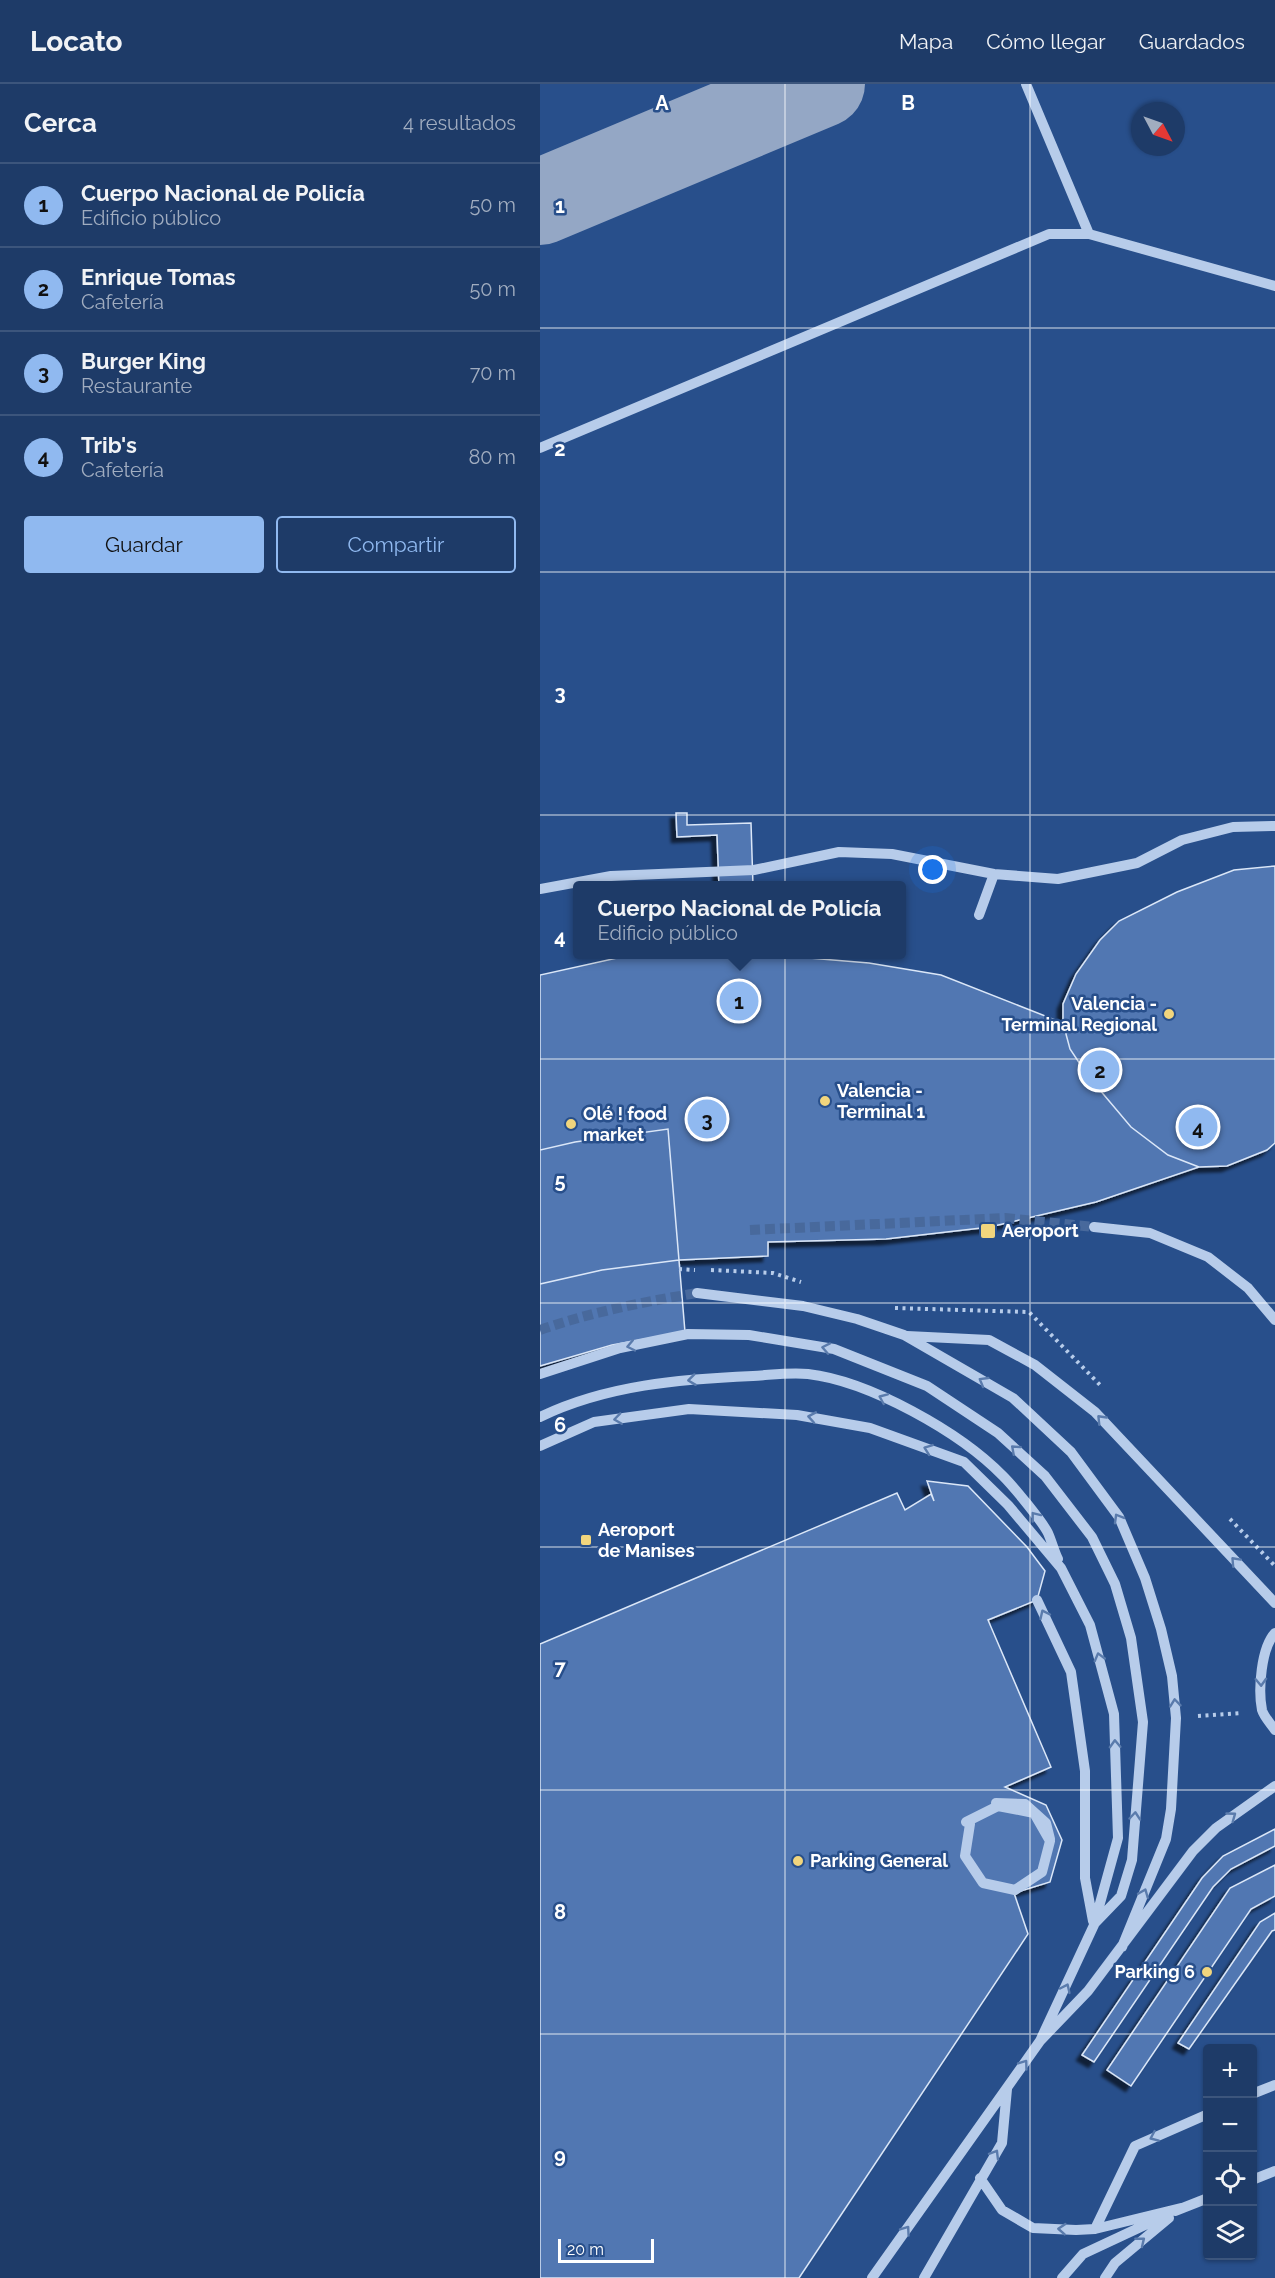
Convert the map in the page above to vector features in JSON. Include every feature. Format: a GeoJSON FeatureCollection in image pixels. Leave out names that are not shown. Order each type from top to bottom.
{"type":"FeatureCollection","features":[{"type":"Feature","properties":{"kind":"street"},"geometry":{"type":"LineString","coordinates":[[1026,84],[1089,234]]}},
{"type":"Feature","properties":{"kind":"street"},"geometry":{"type":"LineString","coordinates":[[540,448],[1049,234],[1089,234],[1275,286]]}},
{"type":"Feature","properties":{"kind":"street"},"geometry":{"type":"LineString","coordinates":[[584,881],[611,876],[754,870],[840,852],[892,854],[994,874],[1058,879],[1137,862],[1182,840],[1233,827],[1275,826]]}},
{"type":"Feature","properties":{"kind":"street"},"geometry":{"type":"LineString","coordinates":[[979,915],[994,874]]}},
{"type":"Feature","properties":{"kind":"street"},"geometry":{"type":"LineString","coordinates":[[540,889],[573,883]]}},
{"type":"Feature","properties":{"kind":"street"},"geometry":{"type":"LineString","coordinates":[[1094,1227],[1150,1233],[1208,1257],[1248,1288],[1275,1320]]}},
{"type":"Feature","properties":{"kind":"street"},"geometry":{"type":"LineString","coordinates":[[697,1293],[802,1306],[857,1319],[904,1335],[1013,1398],[1071,1452],[1119,1517],[1145,1578],[1161,1629],[1172,1676],[1176,1718],[1171,1809],[1166,1839],[1122,1947]]}},
{"type":"Feature","properties":{"kind":"street"},"geometry":{"type":"LineString","coordinates":[[540,1374],[620,1348],[688,1334],[749,1335],[834,1349],[927,1386],[998,1433],[1045,1476],[1092,1537],[1115,1584],[1131,1638],[1143,1722],[1132,1860],[1121,1896],[1094,1925]]}},
{"type":"Feature","properties":{"kind":"street"},"geometry":{"type":"LineString","coordinates":[[904,1335],[989,1340],[1035,1365],[1095,1412],[1275,1603]]}},
{"type":"Feature","properties":{"kind":"street"},"geometry":{"type":"LineString","coordinates":[[540,1417],[562,1406],[628,1387],[711,1378],[806,1374],[834,1380],[887,1399],[954,1436],[1003,1476],[1047,1532],[1061,1568],[1090,1625],[1114,1714],[1118,1838],[1094,1925],[1040,2041]]}},
{"type":"Feature","properties":{"kind":"street"},"geometry":{"type":"LineString","coordinates":[[540,1446],[594,1422],[690,1409],[797,1415],[870,1428],[964,1462],[1008,1505],[1061,1568]]}},
{"type":"Feature","properties":{"kind":"street"},"geometry":{"type":"LineString","coordinates":[[1037,1600],[1071,1672],[1085,1771],[1085,1878],[1094,1925]]}},
{"type":"Feature","properties":{"kind":"street"},"geometry":{"type":"LineString","coordinates":[[1275,1633],[1270,1638],[1261,1672],[1263,1712],[1275,1730]]}},
{"type":"Feature","properties":{"kind":"street"},"geometry":{"type":"LineString","coordinates":[[872,2278],[1040,2041],[1088,1992],[1193,1851],[1216,1828],[1274,1787]]}},
{"type":"Feature","properties":{"kind":"street"},"geometry":{"type":"LineString","coordinates":[[963,1836],[967,1865],[987,1886],[1015,1890],[1041,1877],[1052,1850],[1046,1822],[1025,1804],[996,1802],[987,1810],[979,1817],[970,1824],[965,1856],[983,1883],[1015,1890],[1042,1872],[1050,1841],[1034,1813],[998,1806],[990,1810],[982,1814],[966,1822]]}},
{"type":"Feature","properties":{"kind":"street"},"geometry":{"type":"LineString","coordinates":[[1257,2092],[1275,2085]]}},
{"type":"Feature","properties":{"kind":"street"},"geometry":{"type":"LineString","coordinates":[[924,2278],[1002,2143],[1007,2087]]}},
{"type":"Feature","properties":{"kind":"street"},"geometry":{"type":"LineString","coordinates":[[1095,2229],[1135,2146],[1203,2116]]}},
{"type":"Feature","properties":{"kind":"street"},"geometry":{"type":"LineString","coordinates":[[1257,2178],[1275,2171]]}},
{"type":"Feature","properties":{"kind":"street"},"geometry":{"type":"LineString","coordinates":[[981,2178],[1002,2210],[1033,2228],[1095,2229],[1181,2208]]}},
{"type":"Feature","properties":{"kind":"street"},"geometry":{"type":"LineString","coordinates":[[1062,2278],[1083,2254],[1203,2200]]}},
{"type":"Feature","properties":{"kind":"street"},"geometry":{"type":"LineString","coordinates":[[1105,2278],[1115,2263],[1181,2208]]}},
{"type":"Feature","properties":{"kind":"street"},"geometry":{"type":"LineString","coordinates":[[1115,2263],[1117,2278]]}},
{"type":"Feature","properties":{"kind":"path"},"geometry":{"type":"LineString","coordinates":[[1176,1718],[1263,1712]]}},
{"type":"Feature","properties":{"kind":"building"},"geometry":{"type":"Polygon","coordinates":[[[676,813],[687,813],[687,825],[751,823],[753,881],[719,881],[717,835],[677,837],[676,813]]]}},
{"type":"Feature","properties":{"kind":"building","name":"Valencia - Terminal Regional"},"geometry":{"type":"Polygon","coordinates":[[[1275,866],[1275,1143],[1267,1150],[1227,1166],[1199,1167],[1168,1155],[1131,1127],[1088,1076],[1070,1049],[1063,1023],[1063,1004],[1076,974],[1100,940],[1119,921],[1177,892],[1234,870],[1275,866]]]}},
{"type":"Feature","properties":{"kind":"building","name":"Valencia - Terminal 1"},"geometry":{"type":"Polygon","coordinates":[[[612,959],[821,959],[869,963],[941,975],[1063,1023],[1070,1049],[1088,1076],[1131,1127],[1168,1155],[1199,1167],[1096,1202],[990,1227],[886,1239],[768,1242],[768,1256],[679,1260],[602,1270],[540,1284],[540,975],[612,959]]]}},
{"type":"Feature","properties":{"kind":"building"},"geometry":{"type":"Polygon","coordinates":[[[668,1129],[685,1332],[612,1345],[540,1366],[540,1150],[575,1142],[668,1129]]]}},
{"type":"Feature","properties":{"kind":"building","name":"Parking General"},"geometry":{"type":"Polygon","coordinates":[[[927,1481],[968,1486],[1027,1547],[1045,1571],[1037,1600],[988,1620],[1051,1767],[1005,1787],[1046,1805],[1062,1840],[1050,1882],[1014,1893],[1028,1934],[799,2278],[540,2278],[540,1644],[897,1493],[905,1510],[931,1494],[934,1501],[927,1481]]]}},
{"type":"Feature","properties":{"kind":"building"},"geometry":{"type":"Polygon","coordinates":[[[1275,1829],[1275,1846],[1231,1869],[1213,1887],[1094,2062],[1082,2055],[1202,1878],[1223,1856],[1275,1829]]]}},
{"type":"Feature","properties":{"kind":"building"},"geometry":{"type":"Polygon","coordinates":[[[1275,1865],[1275,1896],[1251,1909],[1131,2086],[1107,2070],[1230,1888],[1275,1865]]]}},
{"type":"Feature","properties":{"kind":"building"},"geometry":{"type":"Polygon","coordinates":[[[1275,1913],[1275,1930],[1272,1931],[1189,2049],[1178,2043],[1260,1922],[1275,1913]]]}},
{"type":"Feature","properties":{"kind":"taxiway"},"geometry":{"type":"LineString","coordinates":[[540,202],[822,84]]}},
{"type":"Feature","properties":{"kind":"tunnel"},"geometry":{"type":"LineString","coordinates":[[750,1230],[1005,1218],[1094,1227]]}},
{"type":"Feature","properties":{"kind":"tunnel"},"geometry":{"type":"LineString","coordinates":[[540,1330],[618,1308],[697,1293]]}},
{"type":"Feature","properties":{"kind":"place","name":"Cuerpo Nacional de Policía"},"geometry":{"type":"Point","coordinates":[739,1001]}},
{"type":"Feature","properties":{"kind":"place","name":"Valencia - Terminal Regional"},"geometry":{"type":"Point","coordinates":[1169,1014]}},
{"type":"Feature","properties":{"kind":"place","name":"Enrique Tomas"},"geometry":{"type":"Point","coordinates":[1100,1070]}},
{"type":"Feature","properties":{"kind":"place","name":"Valencia - Terminal 1"},"geometry":{"type":"Point","coordinates":[825,1101]}},
{"type":"Feature","properties":{"kind":"place","name":"Burger King"},"geometry":{"type":"Point","coordinates":[707,1119]}},
{"type":"Feature","properties":{"kind":"place","name":"Olé ! food market"},"geometry":{"type":"Point","coordinates":[571,1124]}},
{"type":"Feature","properties":{"kind":"place","name":"Trib's"},"geometry":{"type":"Point","coordinates":[1198,1127]}},
{"type":"Feature","properties":{"kind":"place","name":"Aeroport"},"geometry":{"type":"Point","coordinates":[988,1231]}},
{"type":"Feature","properties":{"kind":"place","name":"Aeroport de Manises"},"geometry":{"type":"Point","coordinates":[586,1540]}},
{"type":"Feature","properties":{"kind":"place","name":"Parking General"},"geometry":{"type":"Point","coordinates":[798,1861]}},
{"type":"Feature","properties":{"kind":"place","name":"Parking 6"},"geometry":{"type":"Point","coordinates":[1207,1972]}}]}
